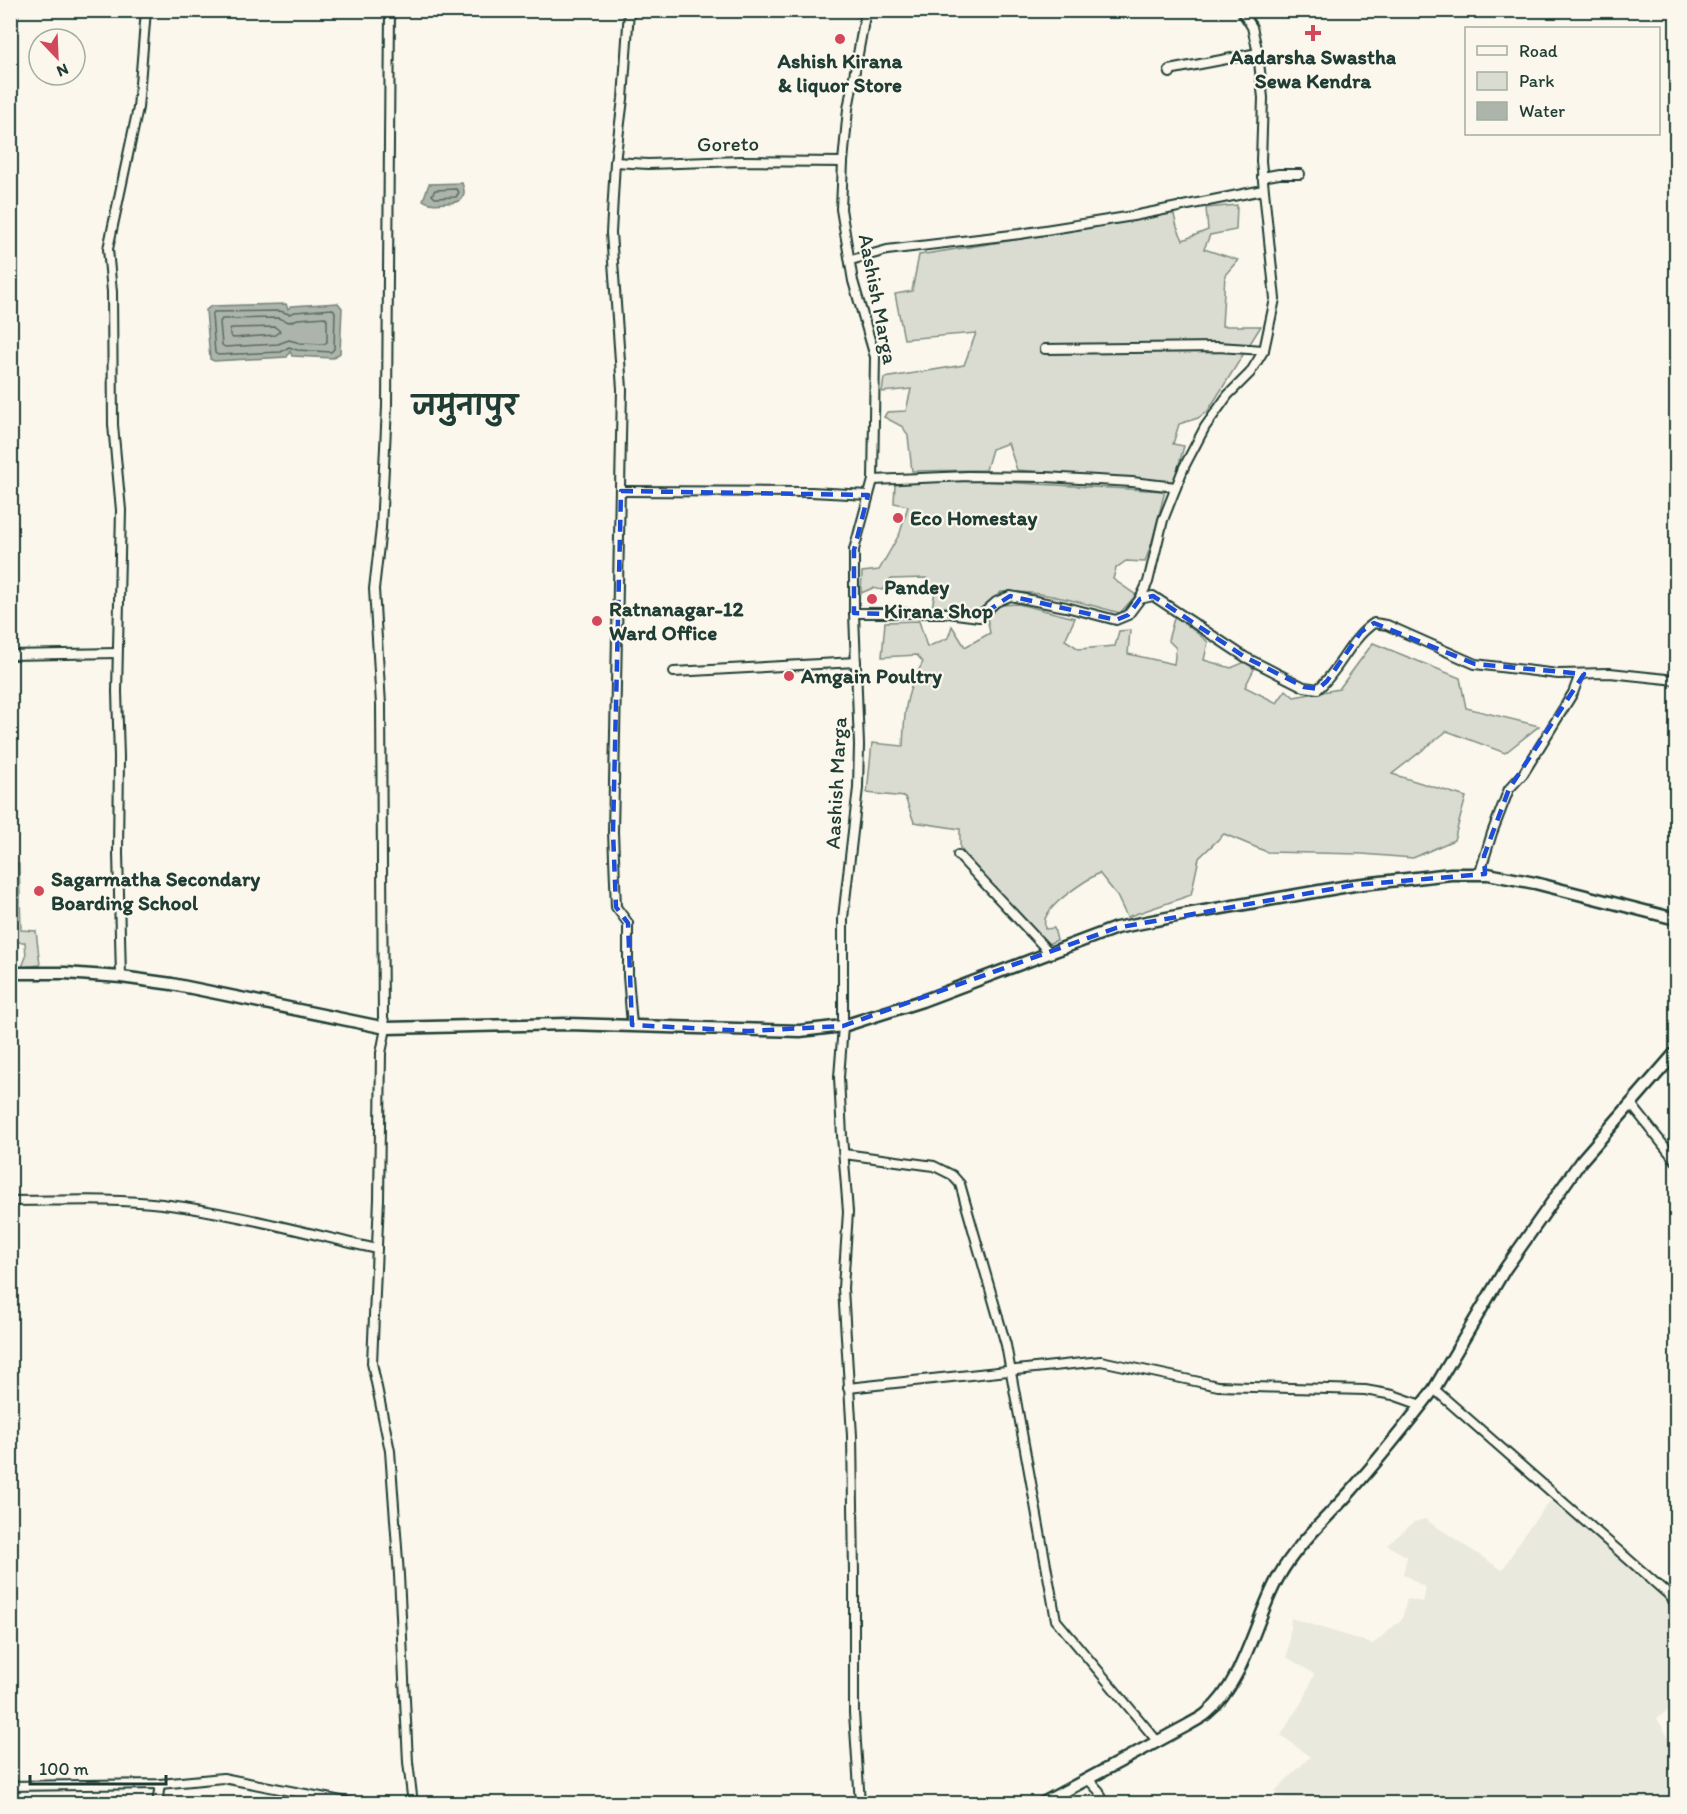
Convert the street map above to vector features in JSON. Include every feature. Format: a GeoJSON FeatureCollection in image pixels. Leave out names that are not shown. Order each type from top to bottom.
{"type":"FeatureCollection","features":[{"type":"Feature","properties":{"kind":"street"},"geometry":{"type":"LineString","coordinates":[[10,19],[13,10]]}},
{"type":"Feature","properties":{"kind":"street"},"geometry":{"type":"LineString","coordinates":[[121,976],[117,653],[121,510],[113,425],[112,292],[108,249],[138,108],[146,10]]}},
{"type":"Feature","properties":{"kind":"street"},"geometry":{"type":"LineString","coordinates":[[390,10],[387,407],[381,528],[374,589],[381,705],[383,1018],[386,1028],[381,1053],[372,1363],[390,1451],[412,1803]]}},
{"type":"Feature","properties":{"kind":"street"},"geometry":{"type":"LineString","coordinates":[[629,10],[611,233],[622,388],[614,832],[616,907],[628,923],[628,976],[632,1025]]}},
{"type":"Feature","properties":{"kind":"street","name":"Aashish Marga"},"geometry":{"type":"LineString","coordinates":[[860,1803],[854,1713],[852,1436],[843,1288],[849,1212],[839,1077],[843,1026],[843,918],[858,790],[854,550],[873,480],[875,357],[852,281],[851,260],[842,209],[843,162],[848,110],[866,10]]}},
{"type":"Feature","properties":{"kind":"street"},"geometry":{"type":"LineString","coordinates":[[854,613],[948,613],[979,617],[996,602],[1010,596],[1116,620],[1128,615],[1140,599],[1148,582],[1163,520],[1176,487],[1205,427],[1228,395],[1250,373],[1264,350],[1275,299],[1262,177],[1263,98],[1258,53],[1252,27],[1241,10]]}},
{"type":"Feature","properties":{"kind":"street"},"geometry":{"type":"LineString","coordinates":[[1170,74],[1169,70],[1258,53]]}},
{"type":"Feature","properties":{"kind":"street","name":"Goreto"},"geometry":{"type":"LineString","coordinates":[[615,162],[648,164],[741,161],[843,162]]}},
{"type":"Feature","properties":{"kind":"street"},"geometry":{"type":"LineString","coordinates":[[1262,177],[1300,174]]}},
{"type":"Feature","properties":{"kind":"street"},"geometry":{"type":"LineString","coordinates":[[851,260],[887,250],[1020,234],[1133,216],[1263,190]]}},
{"type":"Feature","properties":{"kind":"street"},"geometry":{"type":"LineString","coordinates":[[1045,349],[1218,347],[1264,350]]}},
{"type":"Feature","properties":{"kind":"street"},"geometry":{"type":"LineString","coordinates":[[873,480],[968,476],[1046,477],[1176,487]]}},
{"type":"Feature","properties":{"kind":"street"},"geometry":{"type":"LineString","coordinates":[[621,491],[811,492],[868,495]]}},
{"type":"Feature","properties":{"kind":"street"},"geometry":{"type":"LineString","coordinates":[[1140,599],[1153,596],[1245,657],[1304,687],[1318,689],[1328,681],[1361,632],[1374,623],[1388,625],[1475,664],[1558,674],[1610,673],[1677,680]]}},
{"type":"Feature","properties":{"kind":"street"},"geometry":{"type":"LineString","coordinates":[[10,655],[117,653]]}},
{"type":"Feature","properties":{"kind":"street"},"geometry":{"type":"LineString","coordinates":[[674,672],[856,662]]}},
{"type":"Feature","properties":{"kind":"street"},"geometry":{"type":"LineString","coordinates":[[1485,874],[1481,869],[1484,856],[1509,789],[1522,774],[1573,693],[1579,677],[1584,674]]}},
{"type":"Feature","properties":{"kind":"street"},"geometry":{"type":"LineString","coordinates":[[958,855],[1049,952]]}},
{"type":"Feature","properties":{"kind":"street"},"geometry":{"type":"LineString","coordinates":[[10,973],[121,976],[386,1028],[568,1024],[800,1031],[843,1026],[922,1001],[1116,928],[1354,885],[1451,874],[1485,874],[1536,883],[1677,919]]}},
{"type":"Feature","properties":{"kind":"street"},"geometry":{"type":"LineString","coordinates":[[1041,1803],[1158,1742],[1208,1713],[1223,1696],[1238,1672],[1279,1575],[1299,1548],[1350,1492],[1434,1389],[1505,1269],[1581,1161],[1677,1052]]}},
{"type":"Feature","properties":{"kind":"street"},"geometry":{"type":"LineString","coordinates":[[1631,1104],[1677,1161]]}},
{"type":"Feature","properties":{"kind":"street"},"geometry":{"type":"LineString","coordinates":[[844,1154],[933,1166],[952,1175],[960,1184],[1006,1345],[1056,1620],[1158,1742]]}},
{"type":"Feature","properties":{"kind":"street"},"geometry":{"type":"LineString","coordinates":[[10,1201],[160,1204],[217,1213],[377,1249]]}},
{"type":"Feature","properties":{"kind":"street"},"geometry":{"type":"LineString","coordinates":[[849,1388],[1101,1361],[1218,1386],[1365,1390],[1393,1395],[1421,1405]]}},
{"type":"Feature","properties":{"kind":"street"},"geometry":{"type":"LineString","coordinates":[[1434,1389],[1677,1604]]}},
{"type":"Feature","properties":{"kind":"street"},"geometry":{"type":"LineString","coordinates":[[1669,1595],[1677,1589]]}},
{"type":"Feature","properties":{"kind":"street"},"geometry":{"type":"LineString","coordinates":[[10,1786],[160,1784],[223,1778],[357,1803]]}},
{"type":"Feature","properties":{"kind":"street"},"geometry":{"type":"LineString","coordinates":[[1088,1779],[1099,1791],[1104,1803]]}},
{"type":"Feature","properties":{"kind":"street"},"geometry":{"type":"LineString","coordinates":[[157,1803],[160,1784]]}},
{"type":"Feature","properties":{"kind":"highlighted area"},"geometry":{"type":"Polygon","coordinates":[[[621,491],[868,495],[854,550],[854,613],[979,617],[1010,596],[1116,620],[1128,615],[1140,599],[1153,596],[1245,657],[1304,687],[1318,689],[1327,681],[1361,632],[1374,623],[1475,664],[1584,674],[1509,789],[1484,856],[1485,874],[1354,885],[1116,928],[843,1026],[749,1031],[632,1025],[628,923],[616,907],[613,832],[621,491]]]}},
{"type":"Feature","properties":{"kind":"shaded area"},"geometry":{"type":"Polygon","coordinates":[[[1550,1501],[1602,1540],[1671,1602],[1676,1610],[1676,1705],[1657,1718],[1676,1751],[1676,1803],[1291,1804],[1275,1791],[1310,1757],[1281,1735],[1306,1695],[1314,1674],[1287,1657],[1291,1618],[1373,1644],[1402,1619],[1407,1599],[1423,1602],[1426,1588],[1403,1574],[1407,1557],[1387,1545],[1414,1522],[1425,1519],[1502,1570],[1528,1529],[1550,1501]]]}},
{"type":"Feature","properties":{"kind":"green space"},"geometry":{"type":"Polygon","coordinates":[[[1237,205],[1236,230],[1210,235],[1204,249],[1238,260],[1225,275],[1222,326],[1261,326],[1208,411],[1198,418],[1179,424],[1173,444],[1184,446],[1174,482],[1017,470],[1008,443],[992,449],[986,470],[912,471],[908,436],[903,427],[884,417],[887,412],[906,411],[911,389],[882,392],[884,378],[964,365],[976,333],[904,339],[895,294],[912,291],[919,255],[1076,230],[1173,211],[1183,240],[1208,230],[1206,208],[1237,205]]]}},
{"type":"Feature","properties":{"kind":"green space"},"geometry":{"type":"Polygon","coordinates":[[[945,479],[1165,491],[1145,562],[1126,561],[1116,568],[1113,579],[1136,595],[1120,613],[1047,595],[1001,592],[981,612],[959,607],[932,607],[935,592],[930,589],[930,581],[926,578],[890,579],[882,590],[873,588],[861,593],[862,572],[879,570],[900,533],[908,506],[894,503],[895,485],[945,479]]]}},
{"type":"Feature","properties":{"kind":"green space"},"geometry":{"type":"Polygon","coordinates":[[[1018,604],[1075,618],[1065,640],[1079,649],[1115,646],[1119,631],[1130,630],[1128,654],[1174,664],[1176,648],[1168,640],[1175,615],[1208,642],[1204,660],[1231,668],[1245,662],[1254,669],[1245,687],[1277,703],[1286,690],[1294,697],[1339,689],[1373,643],[1460,678],[1466,708],[1539,726],[1505,753],[1447,731],[1392,774],[1466,797],[1454,840],[1413,858],[1362,854],[1267,852],[1224,834],[1199,858],[1191,895],[1127,917],[1116,894],[1099,873],[1069,893],[1048,912],[1045,929],[1054,928],[1057,940],[1043,946],[960,848],[960,829],[914,822],[905,797],[867,793],[872,743],[903,746],[909,694],[923,662],[917,655],[882,657],[885,622],[919,621],[927,647],[948,638],[952,626],[965,647],[990,633],[987,617],[1001,605],[1018,604]]]}},
{"type":"Feature","properties":{"kind":"green space"},"geometry":{"type":"Polygon","coordinates":[[[11,864],[19,864],[21,930],[36,931],[40,965],[22,967],[26,957],[25,942],[11,942],[11,864]]]}},
{"type":"Feature","properties":{"kind":"water"},"geometry":{"type":"Polygon","coordinates":[[[462,183],[464,196],[459,201],[437,204],[423,200],[429,184],[462,183]]]}},
{"type":"Feature","properties":{"kind":"water"},"geometry":{"type":"Polygon","coordinates":[[[338,303],[342,308],[340,353],[333,358],[292,356],[290,351],[287,357],[214,361],[210,359],[206,310],[211,306],[286,304],[288,309],[291,306],[338,303]]]}},
{"type":"Feature","properties":{"kind":"place","name":"Aadarsha Swastha Sewa Kendra"},"geometry":{"type":"Point","coordinates":[1313,33]}},
{"type":"Feature","properties":{"kind":"place","name":"Ashish Kirana & liquor Store"},"geometry":{"type":"Point","coordinates":[840,39]}},
{"type":"Feature","properties":{"kind":"place","name":"Eco Homestay"},"geometry":{"type":"Point","coordinates":[898,518]}},
{"type":"Feature","properties":{"kind":"place","name":"Pandey Kirana Shop"},"geometry":{"type":"Point","coordinates":[872,599]}},
{"type":"Feature","properties":{"kind":"place","name":"Ratnanagar-12 Ward Office"},"geometry":{"type":"Point","coordinates":[597,621]}},
{"type":"Feature","properties":{"kind":"place","name":"Amgain Poultry"},"geometry":{"type":"Point","coordinates":[789,676]}},
{"type":"Feature","properties":{"kind":"place","name":"Sagarmatha Secondary Boarding School"},"geometry":{"type":"Point","coordinates":[39,891]}},
{"type":"Feature","properties":{"kind":"district","name":"जमुनापुर"},"geometry":{"type":"Point","coordinates":[465,406]}}]}
